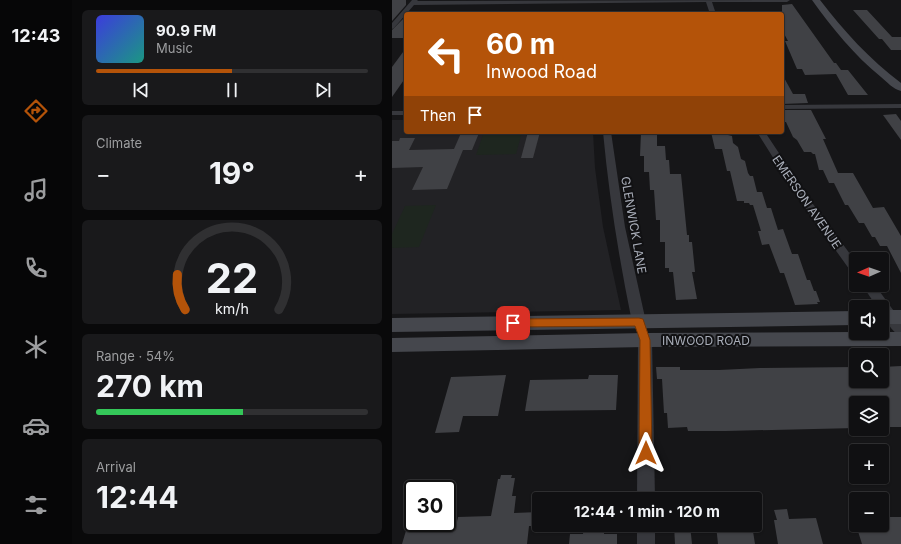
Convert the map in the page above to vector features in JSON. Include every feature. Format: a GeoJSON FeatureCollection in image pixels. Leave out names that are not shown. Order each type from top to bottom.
{"type":"FeatureCollection","features":[{"type":"Feature","properties":{"kind":"main road"},"geometry":{"type":"LineString","coordinates":[[816,0],[852,46],[875,68],[901,88]]}},
{"type":"Feature","properties":{"kind":"main road","name":"INWOOD ROAD"},"geometry":{"type":"LineString","coordinates":[[392,325],[849,318]]}},
{"type":"Feature","properties":{"kind":"main road"},"geometry":{"type":"LineString","coordinates":[[639,322],[645,340]]}},
{"type":"Feature","properties":{"kind":"main road","name":"INWOOD ROAD"},"geometry":{"type":"LineString","coordinates":[[392,345],[645,340],[901,339]]}},
{"type":"Feature","properties":{"kind":"street"},"geometry":{"type":"LineString","coordinates":[[708,0],[712,12]]}},
{"type":"Feature","properties":{"kind":"street"},"geometry":{"type":"LineString","coordinates":[[405,12],[413,2],[511,4],[787,0]]}},
{"type":"Feature","properties":{"kind":"street"},"geometry":{"type":"LineString","coordinates":[[392,27],[404,13]]}},
{"type":"Feature","properties":{"kind":"street"},"geometry":{"type":"LineString","coordinates":[[784,107],[901,106]]}},
{"type":"Feature","properties":{"kind":"street"},"geometry":{"type":"LineString","coordinates":[[392,113],[404,113]]}},
{"type":"Feature","properties":{"kind":"street","name":"GLENWICK LANE"},"geometry":{"type":"LineString","coordinates":[[607,134],[621,236],[639,322]]}},
{"type":"Feature","properties":{"kind":"street","name":"EMERSON AVENUE"},"geometry":{"type":"LineString","coordinates":[[761,134],[808,206],[849,261]]}},
{"type":"Feature","properties":{"kind":"street"},"geometry":{"type":"LineString","coordinates":[[873,292],[894,321]]}},
{"type":"Feature","properties":{"kind":"street"},"geometry":{"type":"LineString","coordinates":[[645,340],[646,492]]}},
{"type":"Feature","properties":{"kind":"street"},"geometry":{"type":"LineString","coordinates":[[646,532],[646,544]]}},
{"type":"Feature","properties":{"kind":"shaded area"},"geometry":{"type":"Polygon","coordinates":[[[392,120],[404,120],[404,134],[593,134],[595,168],[603,227],[621,310],[392,314],[392,120]]]}},
{"type":"Feature","properties":{"kind":"shaded area"},"geometry":{"type":"Polygon","coordinates":[[[483,134],[521,134],[516,154],[476,155],[483,134]]]}},
{"type":"Feature","properties":{"kind":"shaded area"},"geometry":{"type":"Polygon","coordinates":[[[436,205],[419,247],[392,248],[392,234],[405,206],[436,205]]]}},
{"type":"Feature","properties":{"kind":"building"},"geometry":{"type":"Polygon","coordinates":[[[392,0],[406,0],[406,5],[392,21],[392,0]]]}},
{"type":"Feature","properties":{"kind":"building"},"geometry":{"type":"Polygon","coordinates":[[[792,4],[834,63],[836,63],[841,70],[848,70],[868,95],[848,95],[836,74],[805,75],[802,69],[797,69],[785,41],[788,41],[784,34],[784,12],[782,12],[782,5],[792,4]]]}},
{"type":"Feature","properties":{"kind":"building"},"geometry":{"type":"Polygon","coordinates":[[[853,10],[867,10],[892,37],[901,37],[901,50],[891,50],[853,10]]]}},
{"type":"Feature","properties":{"kind":"building"},"geometry":{"type":"Polygon","coordinates":[[[404,18],[404,38],[392,38],[392,30],[404,18]]]}},
{"type":"Feature","properties":{"kind":"building"},"geometry":{"type":"Polygon","coordinates":[[[404,51],[404,80],[392,97],[392,67],[404,51]]]}},
{"type":"Feature","properties":{"kind":"building"},"geometry":{"type":"Polygon","coordinates":[[[784,78],[793,94],[805,94],[808,103],[784,104],[784,78]]]}},
{"type":"Feature","properties":{"kind":"building"},"geometry":{"type":"Polygon","coordinates":[[[784,110],[811,110],[826,139],[823,139],[838,173],[853,173],[873,208],[884,207],[901,236],[901,273],[887,246],[880,246],[875,237],[872,237],[864,223],[859,223],[848,205],[845,205],[834,183],[829,183],[823,170],[819,170],[815,154],[811,152],[804,152],[797,140],[793,137],[786,122],[784,122],[784,110]]]}},
{"type":"Feature","properties":{"kind":"building"},"geometry":{"type":"Polygon","coordinates":[[[896,114],[901,121],[901,140],[883,115],[896,114]]]}},
{"type":"Feature","properties":{"kind":"building"},"geometry":{"type":"Polygon","coordinates":[[[461,134],[479,134],[472,150],[463,150],[447,189],[412,190],[423,167],[392,168],[392,141],[399,141],[400,138],[415,138],[409,150],[454,149],[461,134]]]}},
{"type":"Feature","properties":{"kind":"building"},"geometry":{"type":"Polygon","coordinates":[[[527,134],[539,134],[533,158],[521,158],[527,134]]]}},
{"type":"Feature","properties":{"kind":"building"},"geometry":{"type":"Polygon","coordinates":[[[641,134],[657,134],[657,146],[665,146],[666,160],[669,160],[670,174],[681,174],[687,235],[689,235],[689,242],[692,242],[695,272],[692,272],[697,299],[676,300],[673,272],[669,272],[669,268],[665,268],[665,242],[660,242],[660,220],[656,220],[654,190],[650,190],[649,172],[644,172],[644,156],[640,156],[641,134]]]}},
{"type":"Feature","properties":{"kind":"building"},"geometry":{"type":"Polygon","coordinates":[[[711,134],[728,134],[732,136],[733,143],[738,147],[741,159],[745,161],[748,173],[750,176],[753,176],[757,192],[762,192],[767,208],[771,208],[778,230],[783,229],[792,254],[798,254],[807,280],[810,280],[814,291],[816,291],[820,302],[817,302],[818,304],[795,305],[784,273],[780,273],[769,244],[762,245],[758,231],[761,231],[753,205],[744,203],[744,201],[737,201],[730,171],[727,171],[722,149],[715,149],[711,134]]]}},
{"type":"Feature","properties":{"kind":"building"},"geometry":{"type":"Polygon","coordinates":[[[901,366],[901,427],[889,427],[889,396],[849,396],[849,428],[726,431],[688,431],[687,427],[668,428],[667,413],[664,413],[662,379],[657,379],[656,367],[680,367],[680,370],[849,367],[849,388],[889,388],[889,367],[901,366]]]}},
{"type":"Feature","properties":{"kind":"building"},"geometry":{"type":"Polygon","coordinates":[[[506,375],[498,416],[463,416],[459,432],[435,433],[451,377],[506,375]]]}},
{"type":"Feature","properties":{"kind":"building"},"geometry":{"type":"Polygon","coordinates":[[[589,375],[618,375],[616,410],[525,411],[530,380],[588,379],[589,375]]]}},
{"type":"Feature","properties":{"kind":"building"},"geometry":{"type":"Polygon","coordinates":[[[501,475],[512,475],[511,478],[515,478],[512,496],[516,496],[514,513],[532,512],[532,526],[529,526],[527,544],[402,544],[406,532],[456,532],[458,517],[491,516],[498,479],[500,479],[501,475]]]}},
{"type":"Feature","properties":{"kind":"building"},"geometry":{"type":"Polygon","coordinates":[[[787,509],[789,519],[816,518],[823,544],[778,544],[774,520],[777,520],[774,510],[787,509]]]}},
{"type":"Feature","properties":{"kind":"building"},"geometry":{"type":"Polygon","coordinates":[[[889,517],[901,517],[901,544],[862,544],[858,532],[889,532],[889,517]]]}},
{"type":"Feature","properties":{"kind":"building"},"geometry":{"type":"Polygon","coordinates":[[[583,532],[604,532],[604,534],[617,534],[617,544],[569,544],[570,534],[583,534],[583,532]]]}},
{"type":"Feature","properties":{"kind":"building"},"geometry":{"type":"Polygon","coordinates":[[[674,532],[691,532],[692,544],[675,544],[674,532]]]}},
{"type":"Feature","properties":{"kind":"building"},"geometry":{"type":"Polygon","coordinates":[[[717,532],[753,532],[755,544],[718,544],[717,532]]]}},
{"type":"Feature","properties":{"kind":"route"},"geometry":{"type":"LineString","coordinates":[[513,323],[639,322],[645,340],[646,453]]}}]}
